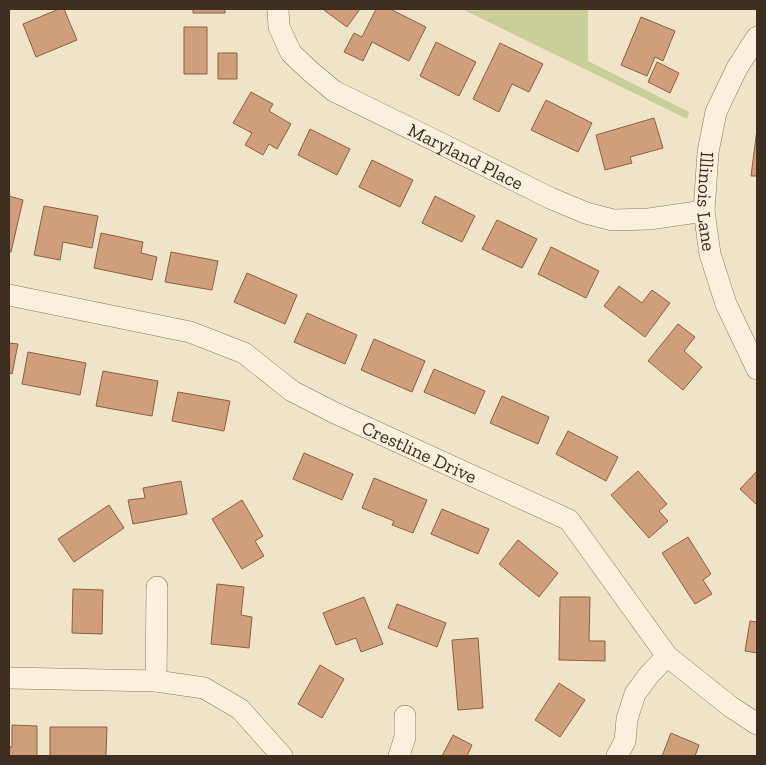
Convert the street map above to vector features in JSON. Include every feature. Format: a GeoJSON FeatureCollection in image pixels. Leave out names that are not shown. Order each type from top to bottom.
{"type":"FeatureCollection","features":[{"type":"Feature","properties":{"kind":"street","name":"Maryland Place"},"geometry":{"type":"LineString","coordinates":[[278,9],[279,27],[291,53],[334,91],[550,198],[586,213],[613,220],[649,219],[704,211]]}},
{"type":"Feature","properties":{"kind":"street","name":"Illinois Lane"},"geometry":{"type":"LineString","coordinates":[[757,37],[737,68],[716,112],[708,152],[704,211],[710,254],[726,304],[757,369]]}},
{"type":"Feature","properties":{"kind":"street","name":"Crestline Drive"},"geometry":{"type":"LineString","coordinates":[[9,295],[190,332],[244,353],[292,391],[335,413],[569,520],[668,656],[731,707],[757,724]]}},
{"type":"Feature","properties":{"kind":"street"},"geometry":{"type":"LineString","coordinates":[[156,681],[157,587]]}},
{"type":"Feature","properties":{"kind":"street"},"geometry":{"type":"LineString","coordinates":[[617,756],[625,741],[626,719],[635,694],[648,676],[668,656]]}},
{"type":"Feature","properties":{"kind":"street"},"geometry":{"type":"LineString","coordinates":[[9,678],[156,681],[204,688],[240,709],[282,756]]}},
{"type":"Feature","properties":{"kind":"street"},"geometry":{"type":"LineString","coordinates":[[399,756],[405,736],[405,716]]}},
{"type":"Feature","properties":{"kind":"green space"},"geometry":{"type":"Polygon","coordinates":[[[462,9],[588,9],[588,61],[689,112],[687,119],[462,9]]]}},
{"type":"Feature","properties":{"kind":"building"},"geometry":{"type":"Polygon","coordinates":[[[59,9],[64,9],[77,40],[36,57],[23,24],[59,9]]]}},
{"type":"Feature","properties":{"kind":"building"},"geometry":{"type":"Polygon","coordinates":[[[193,9],[225,9],[225,13],[193,13],[193,9]]]}},
{"type":"Feature","properties":{"kind":"building"},"geometry":{"type":"Polygon","coordinates":[[[325,9],[360,9],[347,27],[325,9]]]}},
{"type":"Feature","properties":{"kind":"building"},"geometry":{"type":"Polygon","coordinates":[[[376,9],[390,9],[426,27],[409,61],[372,42],[363,61],[344,52],[354,33],[362,37],[376,9]]]}},
{"type":"Feature","properties":{"kind":"building"},"geometry":{"type":"Polygon","coordinates":[[[641,17],[675,31],[663,61],[655,57],[647,76],[621,65],[641,17]]]}},
{"type":"Feature","properties":{"kind":"building"},"geometry":{"type":"Polygon","coordinates":[[[184,27],[207,27],[207,74],[184,74],[184,27]]]}},
{"type":"Feature","properties":{"kind":"building"},"geometry":{"type":"Polygon","coordinates":[[[436,42],[476,62],[459,96],[420,76],[436,42]]]}},
{"type":"Feature","properties":{"kind":"building"},"geometry":{"type":"Polygon","coordinates":[[[500,43],[543,64],[529,92],[512,84],[499,112],[473,99],[500,43]]]}},
{"type":"Feature","properties":{"kind":"building"},"geometry":{"type":"Polygon","coordinates":[[[218,53],[237,53],[237,79],[218,79],[218,53]]]}},
{"type":"Feature","properties":{"kind":"building"},"geometry":{"type":"Polygon","coordinates":[[[657,62],[679,73],[670,93],[648,82],[657,62]]]}},
{"type":"Feature","properties":{"kind":"building"},"geometry":{"type":"Polygon","coordinates":[[[251,92],[273,104],[269,111],[291,124],[277,149],[269,144],[263,155],[245,145],[252,133],[233,123],[251,92]]]}},
{"type":"Feature","properties":{"kind":"building"},"geometry":{"type":"Polygon","coordinates":[[[546,100],[592,123],[578,152],[531,130],[546,100]]]}},
{"type":"Feature","properties":{"kind":"building"},"geometry":{"type":"Polygon","coordinates":[[[654,118],[663,148],[630,157],[632,163],[605,170],[596,135],[654,118]]]}},
{"type":"Feature","properties":{"kind":"building"},"geometry":{"type":"Polygon","coordinates":[[[310,129],[350,149],[337,175],[298,155],[310,129]]]}},
{"type":"Feature","properties":{"kind":"building"},"geometry":{"type":"Polygon","coordinates":[[[757,129],[757,176],[751,176],[757,129]]]}},
{"type":"Feature","properties":{"kind":"building"},"geometry":{"type":"Polygon","coordinates":[[[372,160],[413,180],[400,207],[359,187],[372,160]]]}},
{"type":"Feature","properties":{"kind":"building"},"geometry":{"type":"Polygon","coordinates":[[[9,196],[23,200],[11,252],[9,252],[9,196]]]}},
{"type":"Feature","properties":{"kind":"building"},"geometry":{"type":"Polygon","coordinates":[[[435,196],[475,216],[462,242],[422,223],[435,196]]]}},
{"type":"Feature","properties":{"kind":"building"},"geometry":{"type":"Polygon","coordinates":[[[44,206],[98,216],[92,248],[63,242],[60,260],[34,255],[44,206]]]}},
{"type":"Feature","properties":{"kind":"building"},"geometry":{"type":"Polygon","coordinates":[[[497,220],[537,239],[522,268],[482,249],[497,220]]]}},
{"type":"Feature","properties":{"kind":"building"},"geometry":{"type":"Polygon","coordinates":[[[101,233],[143,242],[141,253],[157,257],[152,280],[94,268],[101,233]]]}},
{"type":"Feature","properties":{"kind":"building"},"geometry":{"type":"Polygon","coordinates":[[[551,247],[599,271],[586,298],[538,274],[551,247]]]}},
{"type":"Feature","properties":{"kind":"building"},"geometry":{"type":"Polygon","coordinates":[[[171,252],[218,261],[212,290],[165,282],[171,252]]]}},
{"type":"Feature","properties":{"kind":"building"},"geometry":{"type":"Polygon","coordinates":[[[247,273],[297,295],[285,324],[234,302],[247,273]]]}},
{"type":"Feature","properties":{"kind":"building"},"geometry":{"type":"Polygon","coordinates":[[[619,286],[642,303],[652,290],[670,303],[645,337],[604,306],[619,286]]]}},
{"type":"Feature","properties":{"kind":"building"},"geometry":{"type":"Polygon","coordinates":[[[307,313],[357,335],[345,364],[294,342],[307,313]]]}},
{"type":"Feature","properties":{"kind":"building"},"geometry":{"type":"Polygon","coordinates":[[[678,324],[695,337],[684,351],[702,367],[683,390],[648,361],[678,324]]]}},
{"type":"Feature","properties":{"kind":"building"},"geometry":{"type":"Polygon","coordinates":[[[374,339],[425,361],[412,392],[361,370],[374,339]]]}},
{"type":"Feature","properties":{"kind":"building"},"geometry":{"type":"Polygon","coordinates":[[[9,343],[18,344],[12,374],[9,373],[9,343]]]}},
{"type":"Feature","properties":{"kind":"building"},"geometry":{"type":"Polygon","coordinates":[[[28,352],[86,363],[80,395],[22,384],[28,352]]]}},
{"type":"Feature","properties":{"kind":"building"},"geometry":{"type":"Polygon","coordinates":[[[434,369],[485,391],[475,414],[424,392],[434,369]]]}},
{"type":"Feature","properties":{"kind":"building"},"geometry":{"type":"Polygon","coordinates":[[[103,371],[158,381],[152,416],[96,406],[103,371]]]}},
{"type":"Feature","properties":{"kind":"building"},"geometry":{"type":"Polygon","coordinates":[[[178,392],[230,401],[224,431],[172,421],[178,392]]]}},
{"type":"Feature","properties":{"kind":"building"},"geometry":{"type":"Polygon","coordinates":[[[502,396],[549,417],[538,444],[490,423],[502,396]]]}},
{"type":"Feature","properties":{"kind":"building"},"geometry":{"type":"Polygon","coordinates":[[[568,431],[618,457],[606,481],[556,454],[568,431]]]}},
{"type":"Feature","properties":{"kind":"building"},"geometry":{"type":"Polygon","coordinates":[[[304,453],[353,474],[342,500],[293,479],[304,453]]]}},
{"type":"Feature","properties":{"kind":"building"},"geometry":{"type":"Polygon","coordinates":[[[638,471],[667,504],[659,511],[668,521],[649,538],[611,495],[638,471]]]}},
{"type":"Feature","properties":{"kind":"building"},"geometry":{"type":"Polygon","coordinates":[[[757,471],[757,505],[740,489],[757,471]]]}},
{"type":"Feature","properties":{"kind":"building"},"geometry":{"type":"Polygon","coordinates":[[[374,478],[427,500],[413,533],[392,525],[394,521],[362,508],[374,478]]]}},
{"type":"Feature","properties":{"kind":"building"},"geometry":{"type":"Polygon","coordinates":[[[181,481],[187,514],[133,524],[128,500],[145,498],[143,488],[181,481]]]}},
{"type":"Feature","properties":{"kind":"building"},"geometry":{"type":"Polygon","coordinates":[[[242,500],[263,536],[255,541],[264,556],[242,569],[212,519],[242,500]]]}},
{"type":"Feature","properties":{"kind":"building"},"geometry":{"type":"Polygon","coordinates":[[[109,505],[124,528],[74,562],[58,539],[109,505]]]}},
{"type":"Feature","properties":{"kind":"building"},"geometry":{"type":"Polygon","coordinates":[[[442,509],[489,529],[478,554],[431,534],[442,509]]]}},
{"type":"Feature","properties":{"kind":"building"},"geometry":{"type":"Polygon","coordinates":[[[688,537],[711,574],[703,580],[712,594],[695,604],[662,553],[688,537]]]}},
{"type":"Feature","properties":{"kind":"building"},"geometry":{"type":"Polygon","coordinates":[[[518,540],[558,573],[539,597],[499,564],[518,540]]]}},
{"type":"Feature","properties":{"kind":"building"},"geometry":{"type":"Polygon","coordinates":[[[217,584],[244,587],[241,615],[252,617],[249,648],[211,644],[217,584]]]}},
{"type":"Feature","properties":{"kind":"building"},"geometry":{"type":"Polygon","coordinates":[[[73,589],[103,590],[102,634],[72,633],[73,589]]]}},
{"type":"Feature","properties":{"kind":"building"},"geometry":{"type":"Polygon","coordinates":[[[364,597],[383,644],[361,652],[356,638],[336,645],[323,613],[364,597]]]}},
{"type":"Feature","properties":{"kind":"building"},"geometry":{"type":"Polygon","coordinates":[[[560,597],[590,597],[589,641],[605,641],[605,661],[559,660],[560,597]]]}},
{"type":"Feature","properties":{"kind":"building"},"geometry":{"type":"Polygon","coordinates":[[[397,604],[446,623],[437,647],[388,628],[397,604]]]}},
{"type":"Feature","properties":{"kind":"building"},"geometry":{"type":"Polygon","coordinates":[[[750,621],[757,622],[757,653],[745,651],[750,621]]]}},
{"type":"Feature","properties":{"kind":"building"},"geometry":{"type":"Polygon","coordinates":[[[478,638],[483,708],[458,710],[452,640],[478,638]]]}},
{"type":"Feature","properties":{"kind":"building"},"geometry":{"type":"Polygon","coordinates":[[[320,665],[344,679],[322,718],[298,704],[320,665]]]}},
{"type":"Feature","properties":{"kind":"building"},"geometry":{"type":"Polygon","coordinates":[[[559,683],[585,700],[560,737],[535,720],[559,683]]]}},
{"type":"Feature","properties":{"kind":"building"},"geometry":{"type":"Polygon","coordinates":[[[12,725],[37,726],[37,756],[9,756],[9,747],[12,747],[12,725]]]}},
{"type":"Feature","properties":{"kind":"building"},"geometry":{"type":"Polygon","coordinates":[[[50,727],[107,727],[106,756],[50,756],[50,727]]]}},
{"type":"Feature","properties":{"kind":"building"},"geometry":{"type":"Polygon","coordinates":[[[671,733],[699,745],[695,756],[662,756],[671,733]]]}},
{"type":"Feature","properties":{"kind":"building"},"geometry":{"type":"Polygon","coordinates":[[[453,735],[472,745],[467,756],[442,756],[453,735]]]}}]}
